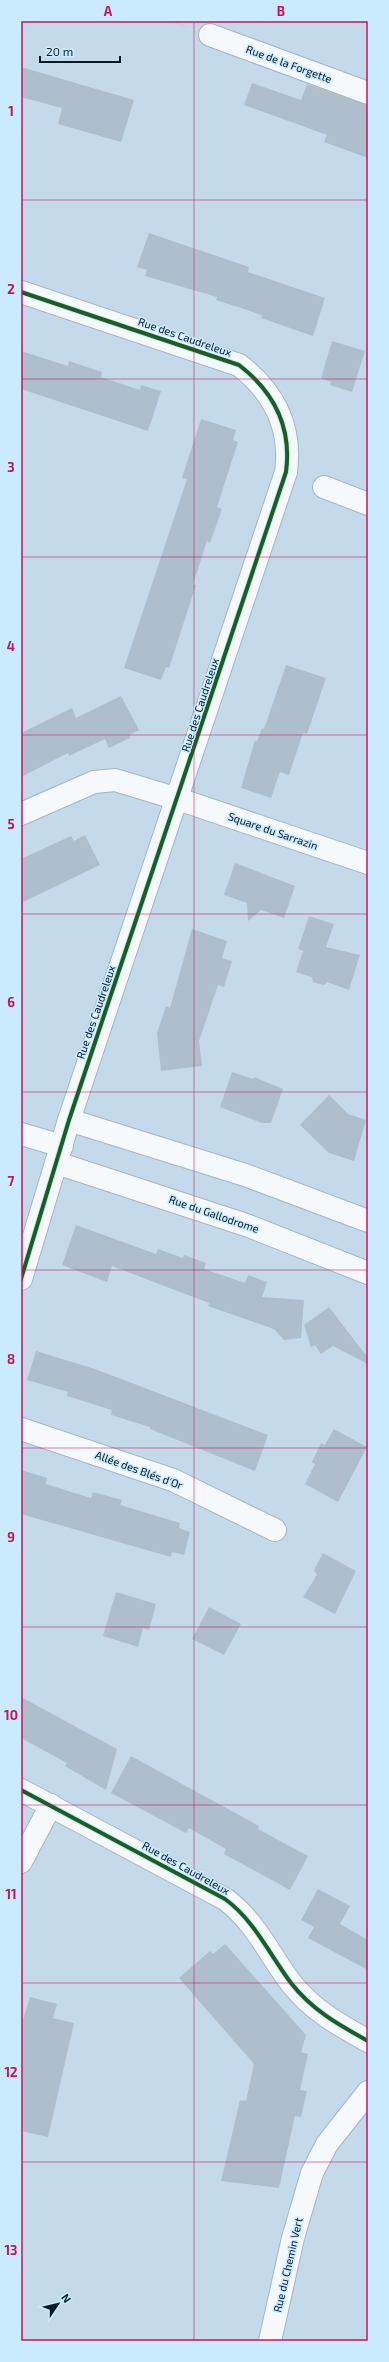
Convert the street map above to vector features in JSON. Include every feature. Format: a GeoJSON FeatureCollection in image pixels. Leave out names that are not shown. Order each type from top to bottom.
{"type":"FeatureCollection","features":[{"type":"Feature","properties":{"kind":"street","name":"Rue de la Forgette"},"geometry":{"type":"LineString","coordinates":[[210,35],[368,93]]}},
{"type":"Feature","properties":{"kind":"street","name":"Rue des Caudreleux"},"geometry":{"type":"LineString","coordinates":[[21,292],[239,365],[262,385],[272,398],[285,430],[287,446],[286,472],[178,799],[69,1120],[21,1279]]}},
{"type":"Feature","properties":{"kind":"street"},"geometry":{"type":"LineString","coordinates":[[324,487],[368,504]]}},
{"type":"Feature","properties":{"kind":"street","name":"Square du Sarrazin"},"geometry":{"type":"LineString","coordinates":[[21,814],[94,782],[115,780],[178,799],[368,863]]}},
{"type":"Feature","properties":{"kind":"street"},"geometry":{"type":"LineString","coordinates":[[69,1120],[245,1175],[368,1221]]}},
{"type":"Feature","properties":{"kind":"street","name":"Rue du Gallodrome"},"geometry":{"type":"LineString","coordinates":[[21,1134],[59,1154],[368,1273]]}},
{"type":"Feature","properties":{"kind":"street","name":"Allée des Blés d'Or"},"geometry":{"type":"LineString","coordinates":[[21,1429],[172,1480],[275,1530]]}},
{"type":"Feature","properties":{"kind":"street","name":"Rue des Caudreleux"},"geometry":{"type":"LineString","coordinates":[[21,1790],[225,1899],[247,1918],[302,1996],[328,2019],[368,2041]]}},
{"type":"Feature","properties":{"kind":"street"},"geometry":{"type":"LineString","coordinates":[[21,1862],[51,1806]]}},
{"type":"Feature","properties":{"kind":"street","name":"Rue du Chemin Vert"},"geometry":{"type":"LineString","coordinates":[[270,2341],[293,2238],[307,2188],[318,2159],[327,2144],[368,2092]]}},
{"type":"Feature","properties":{"kind":"building"},"geometry":{"type":"Polygon","coordinates":[[[21,67],[134,100],[121,142],[58,124],[62,108],[21,97],[21,67]]]}},
{"type":"Feature","properties":{"kind":"building"},"geometry":{"type":"Polygon","coordinates":[[[252,83],[301,100],[307,84],[368,105],[368,158],[324,142],[327,135],[244,105],[252,83]]]}},
{"type":"Feature","properties":{"kind":"building"},"geometry":{"type":"Polygon","coordinates":[[[149,233],[249,267],[248,272],[325,298],[313,336],[261,318],[262,315],[216,300],[217,297],[145,276],[147,270],[137,267],[149,233]]]}},
{"type":"Feature","properties":{"kind":"building"},"geometry":{"type":"Polygon","coordinates":[[[332,341],[365,351],[352,392],[330,385],[331,382],[321,378],[332,341]]]}},
{"type":"Feature","properties":{"kind":"building"},"geometry":{"type":"Polygon","coordinates":[[[21,351],[68,366],[69,361],[102,372],[101,377],[140,390],[141,385],[161,391],[148,431],[21,389],[21,351]]]}},
{"type":"Feature","properties":{"kind":"building"},"geometry":{"type":"Polygon","coordinates":[[[201,419],[236,430],[233,440],[238,442],[217,507],[222,509],[210,543],[207,541],[193,584],[196,585],[169,668],[166,667],[161,680],[124,668],[187,479],[182,478],[201,419]]]}},
{"type":"Feature","properties":{"kind":"building"},"geometry":{"type":"Polygon","coordinates":[[[286,665],[326,678],[307,734],[303,733],[289,775],[280,772],[271,798],[241,788],[255,740],[257,741],[262,728],[264,729],[286,665]]]}},
{"type":"Feature","properties":{"kind":"building"},"geometry":{"type":"Polygon","coordinates":[[[121,696],[139,730],[129,735],[130,738],[109,748],[105,739],[69,756],[68,753],[21,777],[21,733],[72,708],[76,718],[121,696]]]}},
{"type":"Feature","properties":{"kind":"building"},"geometry":{"type":"Polygon","coordinates":[[[85,835],[100,865],[21,903],[21,859],[71,836],[74,841],[85,835]]]}},
{"type":"Feature","properties":{"kind":"building"},"geometry":{"type":"Polygon","coordinates":[[[235,863],[295,886],[284,918],[261,910],[248,921],[247,903],[224,895],[235,863]]]}},
{"type":"Feature","properties":{"kind":"building"},"geometry":{"type":"Polygon","coordinates":[[[309,916],[334,924],[326,947],[360,955],[349,990],[327,982],[324,985],[313,982],[312,977],[296,972],[303,951],[298,949],[309,916]]]}},
{"type":"Feature","properties":{"kind":"building"},"geometry":{"type":"Polygon","coordinates":[[[192,929],[227,941],[222,958],[232,961],[224,987],[218,985],[199,1041],[202,1066],[161,1071],[157,1033],[166,1006],[170,1008],[192,929]]]}},
{"type":"Feature","properties":{"kind":"building"},"geometry":{"type":"Polygon","coordinates":[[[232,1072],[253,1079],[254,1077],[283,1089],[271,1123],[262,1123],[220,1107],[232,1072]]]}},
{"type":"Feature","properties":{"kind":"building"},"geometry":{"type":"Polygon","coordinates":[[[329,1095],[348,1114],[366,1120],[354,1161],[329,1153],[300,1125],[329,1095]]]}},
{"type":"Feature","properties":{"kind":"building"},"geometry":{"type":"Polygon","coordinates":[[[76,1225],[156,1254],[158,1249],[183,1258],[184,1255],[206,1263],[204,1269],[245,1283],[248,1275],[267,1282],[262,1297],[304,1300],[301,1338],[284,1340],[274,1329],[208,1306],[209,1303],[112,1266],[107,1282],[62,1265],[76,1225]]]}},
{"type":"Feature","properties":{"kind":"building"},"geometry":{"type":"Polygon","coordinates":[[[329,1307],[368,1358],[368,1364],[333,1346],[321,1354],[315,1345],[311,1347],[304,1325],[329,1307]]]}},
{"type":"Feature","properties":{"kind":"building"},"geometry":{"type":"Polygon","coordinates":[[[36,1351],[95,1369],[268,1435],[255,1471],[150,1429],[150,1427],[111,1415],[112,1410],[67,1396],[68,1392],[27,1380],[36,1351]]]}},
{"type":"Feature","properties":{"kind":"building"},"geometry":{"type":"Polygon","coordinates":[[[334,1429],[367,1447],[338,1502],[305,1484],[315,1464],[312,1462],[321,1443],[325,1445],[334,1429]]]}},
{"type":"Feature","properties":{"kind":"building"},"geometry":{"type":"Polygon","coordinates":[[[21,1470],[47,1478],[46,1484],[91,1498],[93,1492],[122,1500],[120,1505],[180,1523],[179,1528],[190,1532],[184,1555],[172,1552],[171,1557],[21,1514],[21,1470]]]}},
{"type":"Feature","properties":{"kind":"building"},"geometry":{"type":"Polygon","coordinates":[[[323,1553],[356,1571],[335,1614],[303,1597],[317,1575],[314,1570],[323,1553]]]}},
{"type":"Feature","properties":{"kind":"building"},"geometry":{"type":"Polygon","coordinates":[[[116,1592],[156,1604],[149,1630],[143,1628],[138,1647],[103,1636],[116,1592]]]}},
{"type":"Feature","properties":{"kind":"building"},"geometry":{"type":"Polygon","coordinates":[[[209,1607],[241,1624],[224,1655],[192,1639],[209,1607]]]}},
{"type":"Feature","properties":{"kind":"building"},"geometry":{"type":"Polygon","coordinates":[[[21,1697],[117,1749],[106,1790],[65,1766],[67,1763],[21,1738],[21,1697]]]}},
{"type":"Feature","properties":{"kind":"building"},"geometry":{"type":"Polygon","coordinates":[[[131,1756],[259,1826],[258,1829],[308,1856],[290,1890],[224,1854],[226,1849],[189,1828],[186,1833],[111,1793],[131,1756]]]}},
{"type":"Feature","properties":{"kind":"building"},"geometry":{"type":"Polygon","coordinates":[[[318,1889],[350,1906],[340,1924],[368,1940],[368,1970],[308,1938],[314,1927],[301,1920],[318,1889]]]}},
{"type":"Feature","properties":{"kind":"building"},"geometry":{"type":"Polygon","coordinates":[[[225,1944],[306,2035],[301,2052],[308,2054],[300,2090],[307,2091],[301,2117],[295,2116],[279,2188],[221,2181],[240,2100],[246,2101],[254,2064],[179,1978],[210,1951],[213,1954],[225,1944]]]}},
{"type":"Feature","properties":{"kind":"building"},"geometry":{"type":"Polygon","coordinates":[[[30,1997],[57,2004],[53,2018],[74,2023],[48,2137],[21,2131],[21,2026],[30,1997]]]}},
{"type":"Feature","properties":{"kind":"cycle path"},"geometry":{"type":"LineString","coordinates":[[21,292],[239,365],[262,387],[278,412],[283,425],[287,456],[286,472],[69,1120],[21,1279]]}},
{"type":"Feature","properties":{"kind":"cycle path"},"geometry":{"type":"LineString","coordinates":[[21,1790],[225,1899],[245,1917],[299,1993],[336,2023],[368,2041]]}}]}
